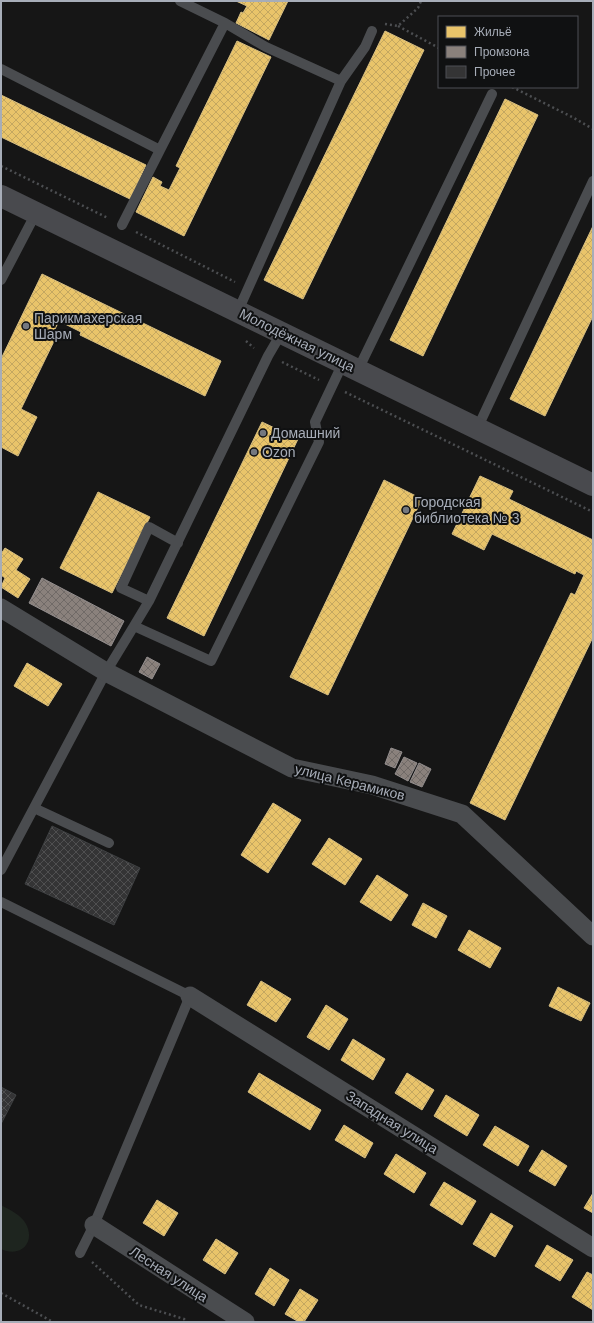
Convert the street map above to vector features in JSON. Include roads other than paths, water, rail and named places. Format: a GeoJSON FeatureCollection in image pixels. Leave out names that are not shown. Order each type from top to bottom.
{"type":"FeatureCollection","features":[{"type":"Feature","properties":{"kind":"street","name":"Молодёжная улица"},"geometry":{"type":"LineString","coordinates":[[1,196],[593,485]]}},
{"type":"Feature","properties":{"kind":"street","name":"улица Керамиков"},"geometry":{"type":"LineString","coordinates":[[1,608],[106,672],[292,768],[372,785],[462,814],[593,936]]}},
{"type":"Feature","properties":{"kind":"street","name":"Западная улица"},"geometry":{"type":"LineString","coordinates":[[190,996],[593,1248]]}},
{"type":"Feature","properties":{"kind":"street","name":"Лесная улица"},"geometry":{"type":"LineString","coordinates":[[94,1225],[245,1322]]}},
{"type":"Feature","properties":{"kind":"lane"},"geometry":{"type":"LineString","coordinates":[[180,1],[225,23],[266,47],[341,81]]}},
{"type":"Feature","properties":{"kind":"lane"},"geometry":{"type":"LineString","coordinates":[[122,225],[225,23]]}},
{"type":"Feature","properties":{"kind":"lane"},"geometry":{"type":"LineString","coordinates":[[238,312],[341,81],[364,47],[372,31]]}},
{"type":"Feature","properties":{"kind":"lane"},"geometry":{"type":"LineString","coordinates":[[1,68],[160,150]]}},
{"type":"Feature","properties":{"kind":"lane"},"geometry":{"type":"LineString","coordinates":[[134,626],[211,661],[319,442],[315,422],[350,366],[492,94]]}},
{"type":"Feature","properties":{"kind":"lane"},"geometry":{"type":"LineString","coordinates":[[477,428],[593,181]]}},
{"type":"Feature","properties":{"kind":"lane"},"geometry":{"type":"LineString","coordinates":[[1,280],[36,214]]}},
{"type":"Feature","properties":{"kind":"lane"},"geometry":{"type":"LineString","coordinates":[[1,870],[106,672],[149,601],[268,356],[282,332]]}},
{"type":"Feature","properties":{"kind":"lane"},"geometry":{"type":"LineString","coordinates":[[149,601],[121,588],[149,527],[178,543]]}},
{"type":"Feature","properties":{"kind":"lane"},"geometry":{"type":"LineString","coordinates":[[34,808],[109,843]]}},
{"type":"Feature","properties":{"kind":"lane"},"geometry":{"type":"LineString","coordinates":[[1,902],[190,996],[94,1225],[80,1253]]}},
{"type":"Feature","properties":{"kind":"place","name":"Парикмахерская Шарм"},"geometry":{"type":"Point","coordinates":[26,326]}},
{"type":"Feature","properties":{"kind":"place","name":"Домашний"},"geometry":{"type":"Point","coordinates":[263,433]}},
{"type":"Feature","properties":{"kind":"place","name":"Ozon"},"geometry":{"type":"Point","coordinates":[254,452]}},
{"type":"Feature","properties":{"kind":"place","name":"Городская библиотека № 3"},"geometry":{"type":"Point","coordinates":[406,510]}}]}
